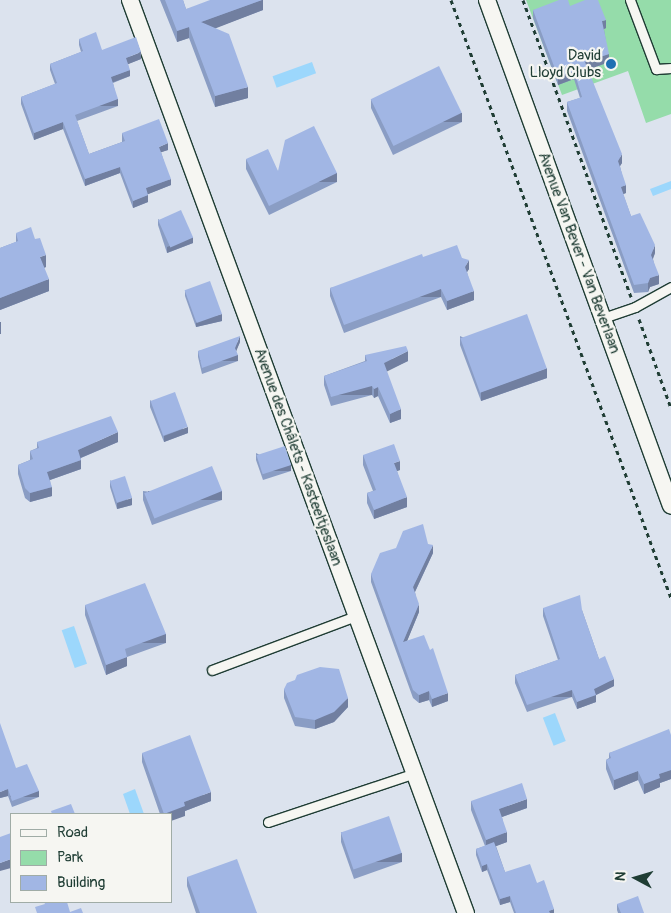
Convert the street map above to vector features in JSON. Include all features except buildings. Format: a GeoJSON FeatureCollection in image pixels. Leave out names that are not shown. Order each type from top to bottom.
{"type":"FeatureCollection","features":[{"type":"Feature","properties":{"kind":"street","name":"Avenue des Châlets - Kasteeltjeslaan"},"geometry":{"type":"LineString","coordinates":[[130,0],[466,913]]}},
{"type":"Feature","properties":{"kind":"street","name":"Avenue Van Bever - Van Beverlaan"},"geometry":{"type":"LineString","coordinates":[[487,0],[670,501]]}},
{"type":"Feature","properties":{"kind":"lane"},"geometry":{"type":"LineString","coordinates":[[630,0],[656,69],[667,69]]}},
{"type":"Feature","properties":{"kind":"lane"},"geometry":{"type":"LineString","coordinates":[[602,318],[635,307],[671,287]]}},
{"type":"Feature","properties":{"kind":"lane"},"geometry":{"type":"LineString","coordinates":[[212,670],[356,616]]}},
{"type":"Feature","properties":{"kind":"lane"},"geometry":{"type":"LineString","coordinates":[[268,822],[415,773]]}},
{"type":"Feature","properties":{"kind":"path"},"geometry":{"type":"LineString","coordinates":[[451,0],[671,598]]}},
{"type":"Feature","properties":{"kind":"path"},"geometry":{"type":"LineString","coordinates":[[523,0],[671,408]]}},
{"type":"Feature","properties":{"kind":"green space","name":"David Lloyd Clubs"},"geometry":{"type":"Polygon","coordinates":[[[526,0],[671,0],[671,114],[646,123],[628,71],[562,95],[526,0]]]}},
{"type":"Feature","properties":{"kind":"water"},"geometry":{"type":"Polygon","coordinates":[[[312,62],[316,73],[277,88],[273,76],[312,62]]]}},
{"type":"Feature","properties":{"kind":"water"},"geometry":{"type":"Polygon","coordinates":[[[671,181],[671,189],[653,196],[650,189],[671,181]]]}},
{"type":"Feature","properties":{"kind":"water"},"geometry":{"type":"Polygon","coordinates":[[[74,626],[87,664],[75,668],[62,630],[74,626]]]}},
{"type":"Feature","properties":{"kind":"water"},"geometry":{"type":"Polygon","coordinates":[[[555,713],[566,741],[554,746],[543,718],[555,713]]]}},
{"type":"Feature","properties":{"kind":"water"},"geometry":{"type":"Polygon","coordinates":[[[135,789],[144,813],[130,813],[123,794],[135,789]]]}},
{"type":"Feature","properties":{"kind":"place","name":"David Lloyd Clubs"},"geometry":{"type":"Point","coordinates":[611,64]}}]}
